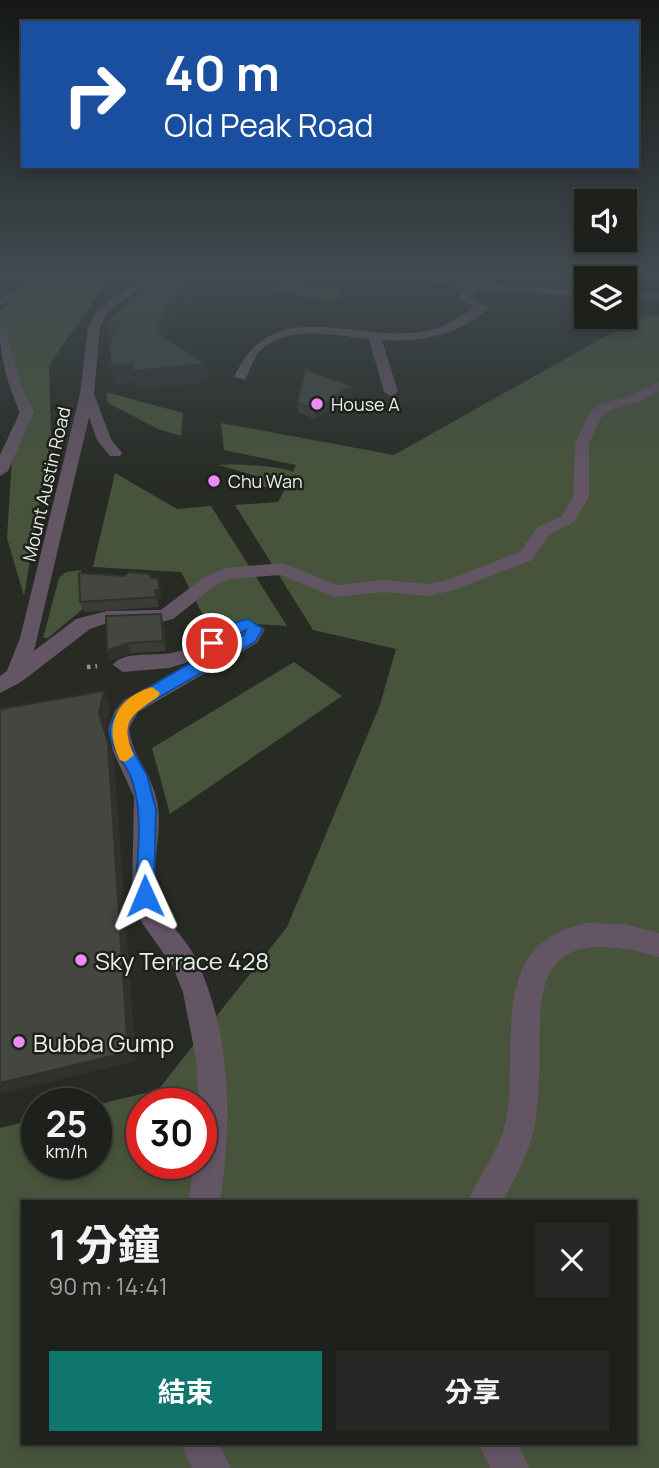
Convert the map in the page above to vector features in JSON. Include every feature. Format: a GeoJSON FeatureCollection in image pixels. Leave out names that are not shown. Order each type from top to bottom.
{"type":"FeatureCollection","features":[{"type":"Feature","properties":{"kind":"street"},"geometry":{"type":"LineString","coordinates":[[0,471],[27,412],[14,385],[4,346]]}},
{"type":"Feature","properties":{"kind":"street","name":"Mount Austin Road"},"geometry":{"type":"LineString","coordinates":[[7,682],[29,638],[87,394],[92,346]]}},
{"type":"Feature","properties":{"kind":"street"},"geometry":{"type":"LineString","coordinates":[[240,377],[254,350],[260,346]]}},
{"type":"Feature","properties":{"kind":"street"},"geometry":{"type":"LineString","coordinates":[[377,346],[391,392]]}},
{"type":"Feature","properties":{"kind":"street"},"geometry":{"type":"LineString","coordinates":[[7,682],[83,624],[107,617],[153,618],[167,615],[210,581],[226,574],[284,569],[335,591],[384,586],[431,590],[526,556],[534,550],[544,531],[568,519],[581,497],[582,443],[596,414],[605,407],[634,399],[659,386]]}},
{"type":"Feature","properties":{"kind":"street"},"geometry":{"type":"LineString","coordinates":[[87,394],[104,440],[115,453]]}},
{"type":"Feature","properties":{"kind":"street"},"geometry":{"type":"LineString","coordinates":[[123,665],[179,658],[207,646],[238,626],[248,624],[256,629],[250,638],[131,706],[122,716],[118,733],[121,748],[138,775],[146,800],[143,881],[146,904],[188,969],[210,1059],[213,1122],[204,1200]]}},
{"type":"Feature","properties":{"kind":"street"},"geometry":{"type":"LineString","coordinates":[[485,1200],[508,1159],[521,1120],[529,985],[539,961],[561,944],[590,936],[623,936],[659,945]]}},
{"type":"Feature","properties":{"kind":"street"},"geometry":{"type":"LineString","coordinates":[[200,1445],[212,1468]]}},
{"type":"Feature","properties":{"kind":"street"},"geometry":{"type":"LineString","coordinates":[[498,1445],[510,1468]]}},
{"type":"Feature","properties":{"kind":"green space"},"geometry":{"type":"Polygon","coordinates":[[[1,346],[63,346],[49,365],[51,435],[24,596],[7,538],[12,457],[19,413],[1,346]]]}},
{"type":"Feature","properties":{"kind":"green space"},"geometry":{"type":"Polygon","coordinates":[[[589,346],[659,346],[659,1468],[0,1468],[0,1128],[21,1123],[21,1179],[112,1179],[112,1101],[126,1098],[126,1179],[217,1179],[217,1088],[160,1088],[287,927],[380,705],[396,649],[313,630],[235,505],[278,502],[286,487],[256,487],[263,478],[219,465],[278,468],[293,472],[296,465],[224,450],[221,423],[394,455],[589,346]]]}},
{"type":"Feature","properties":{"kind":"green space"},"geometry":{"type":"Polygon","coordinates":[[[106,392],[183,413],[181,436],[158,429],[108,403],[106,392]]]}},
{"type":"Feature","properties":{"kind":"green space"},"geometry":{"type":"Polygon","coordinates":[[[115,473],[177,509],[211,506],[287,626],[206,621],[181,572],[93,567],[115,473]]]}},
{"type":"Feature","properties":{"kind":"green space"},"geometry":{"type":"Polygon","coordinates":[[[81,570],[84,608],[48,638],[43,638],[59,578],[66,572],[81,570]]]}},
{"type":"Feature","properties":{"kind":"green space"},"geometry":{"type":"Polygon","coordinates":[[[294,662],[342,696],[170,814],[152,748],[294,662]]]}},
{"type":"Feature","properties":{"kind":"building"},"geometry":{"type":"Polygon","coordinates":[[[109,346],[178,346],[206,364],[133,371],[132,363],[111,366],[109,346]]]}},
{"type":"Feature","properties":{"kind":"building"},"geometry":{"type":"Polygon","coordinates":[[[305,369],[351,386],[315,410],[297,403],[305,369]]]}},
{"type":"Feature","properties":{"kind":"building"},"geometry":{"type":"Polygon","coordinates":[[[128,572],[150,574],[151,578],[158,578],[159,590],[155,590],[157,597],[80,602],[79,573],[125,576],[128,572]]]}},
{"type":"Feature","properties":{"kind":"building"},"geometry":{"type":"Polygon","coordinates":[[[161,614],[163,641],[128,643],[107,651],[106,616],[161,614]]]}},
{"type":"Feature","properties":{"kind":"building"},"geometry":{"type":"Polygon","coordinates":[[[104,691],[99,713],[108,744],[128,1052],[0,1083],[0,709],[104,691]]]}},
{"type":"Feature","properties":{"kind":"slow traffic"},"geometry":{"type":"LineString","coordinates":[[125,755],[118,739],[119,724],[127,710],[152,693]]}},
{"type":"Feature","properties":{"kind":"place","name":"House A"},"geometry":{"type":"Point","coordinates":[317,404]}},
{"type":"Feature","properties":{"kind":"place","name":"Chu Wan"},"geometry":{"type":"Point","coordinates":[214,481]}},
{"type":"Feature","properties":{"kind":"place","name":"Sky Terrace 428"},"geometry":{"type":"Point","coordinates":[81,960]}},
{"type":"Feature","properties":{"kind":"place","name":"Bubba Gump"},"geometry":{"type":"Point","coordinates":[19,1042]}},
{"type":"Feature","properties":{"kind":"route"},"geometry":{"type":"LineString","coordinates":[[145,896],[143,881],[147,809],[138,775],[118,739],[119,724],[131,706],[250,638],[256,629],[248,624],[238,626],[212,643]]}}]}
